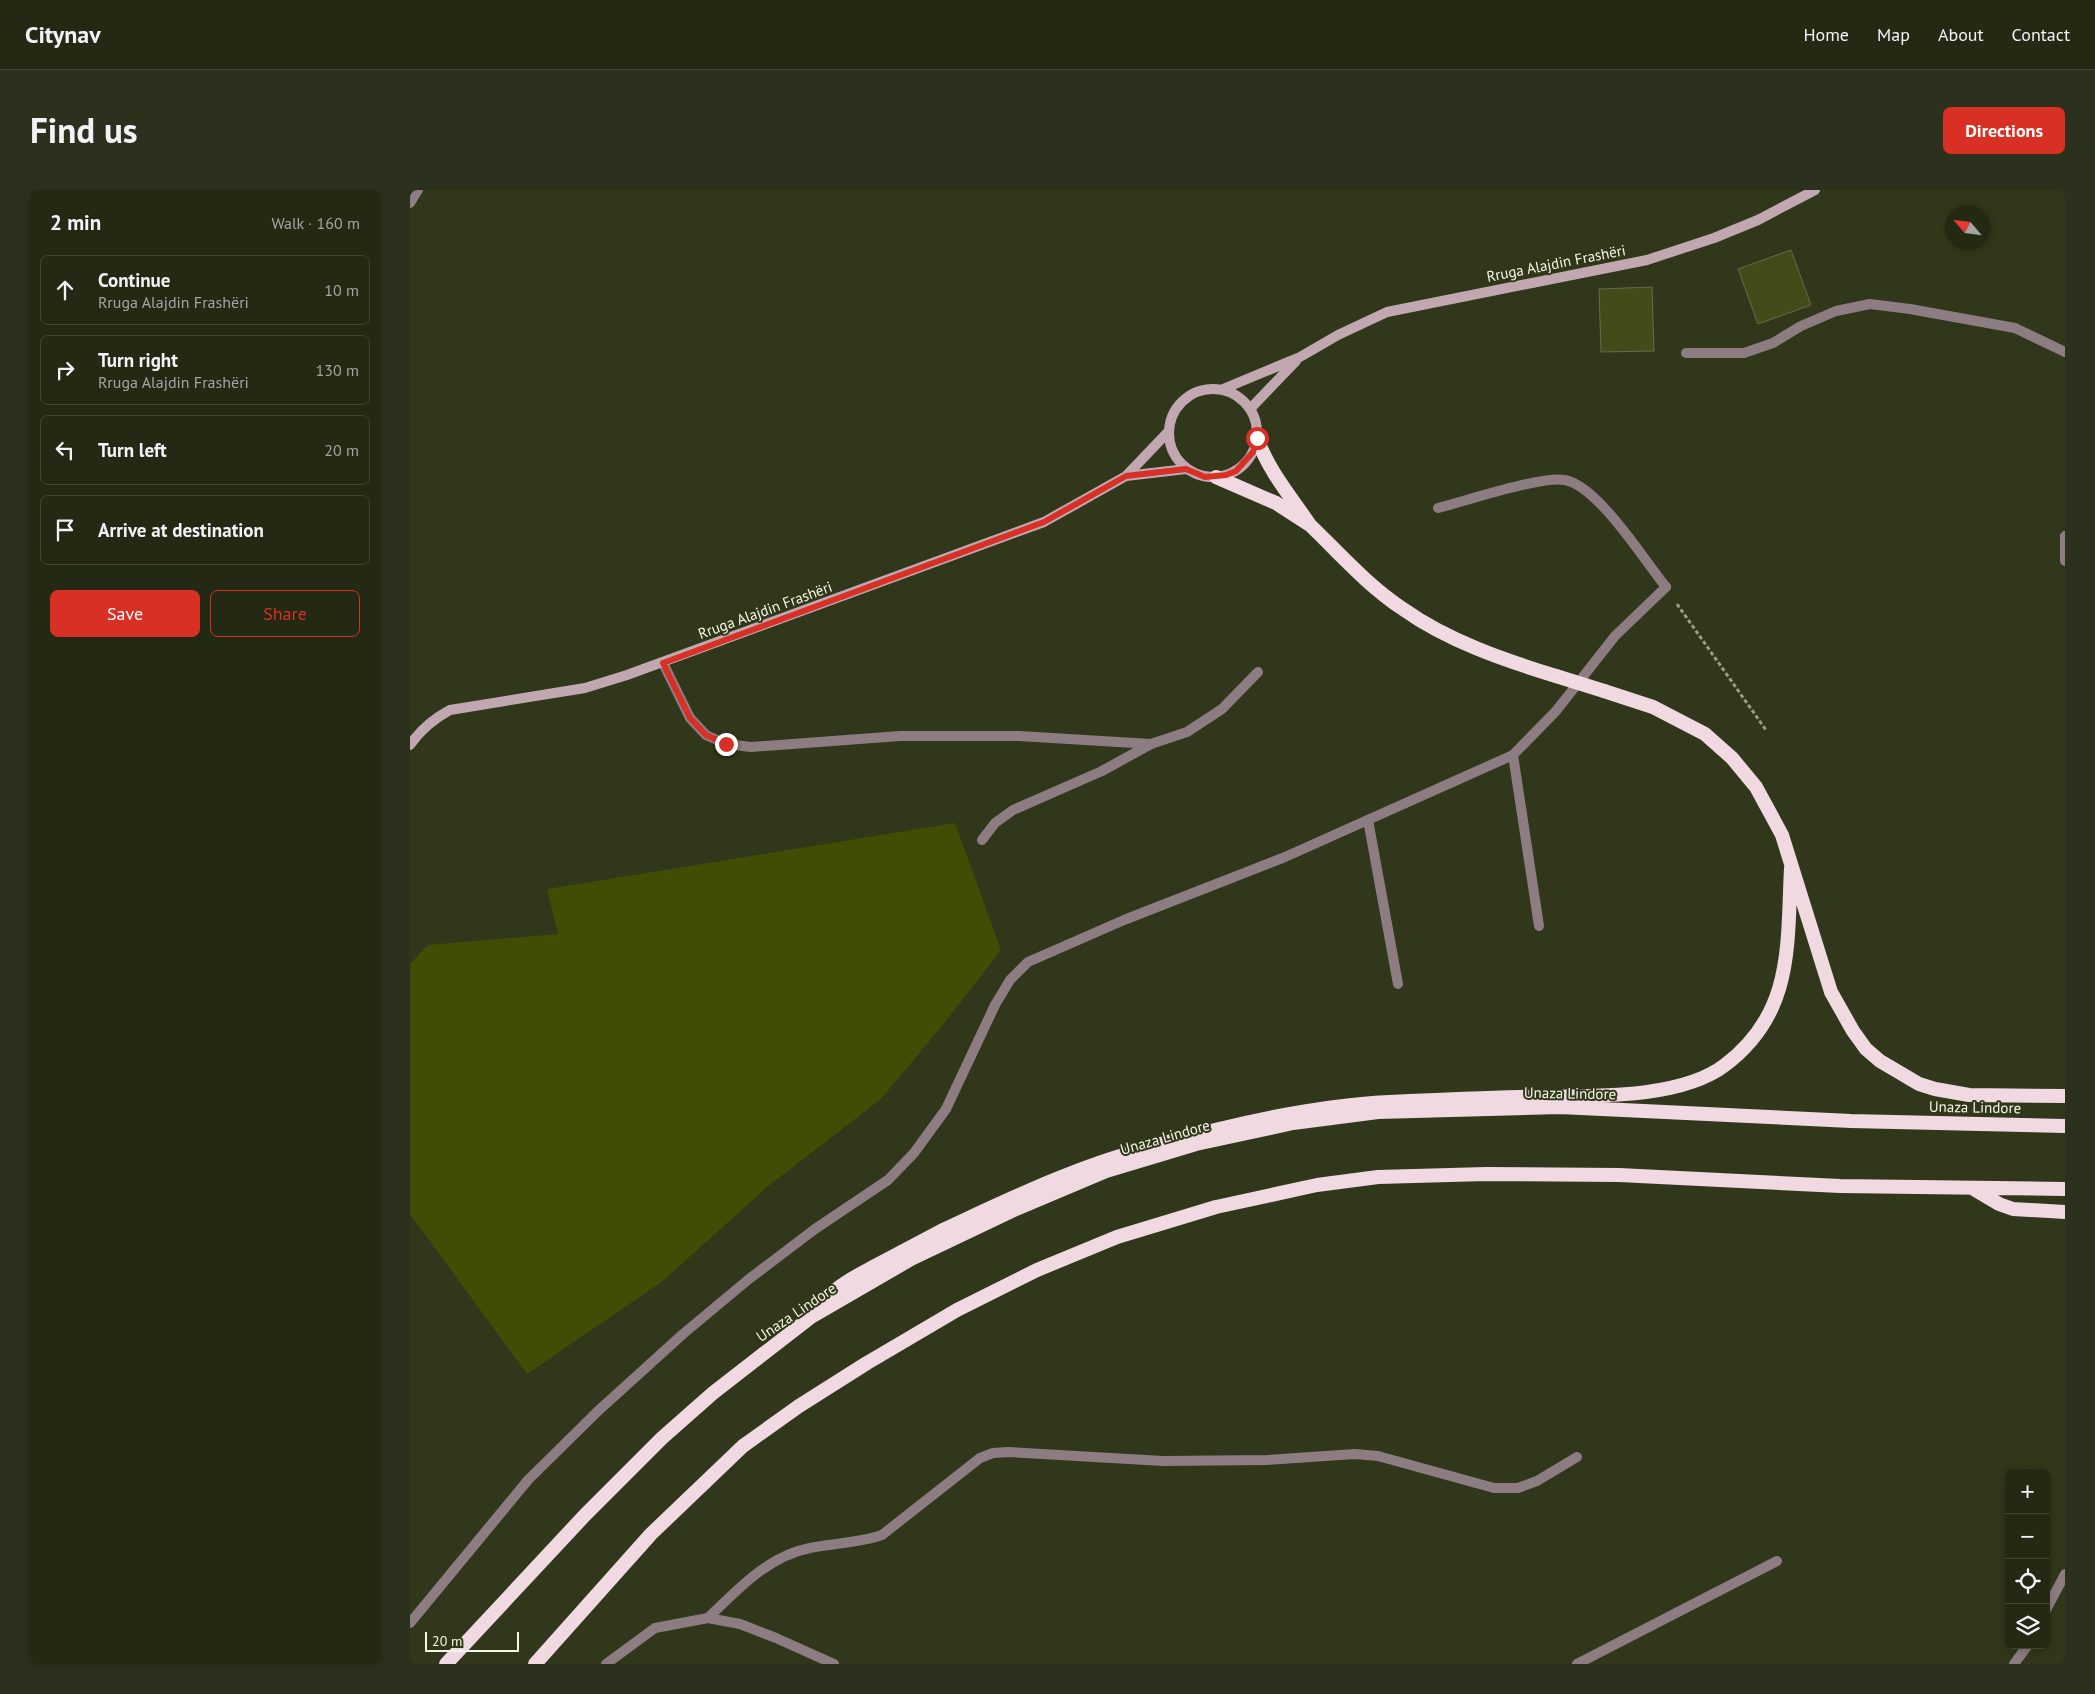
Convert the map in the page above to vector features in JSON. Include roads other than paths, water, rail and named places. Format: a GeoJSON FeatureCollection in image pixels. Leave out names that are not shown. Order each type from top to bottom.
{"type":"FeatureCollection","features":[{"type":"Feature","properties":{"kind":"highway"},"geometry":{"type":"LineString","coordinates":[[1257,438],[1261,450],[1278,479],[1310,525]]}},
{"type":"Feature","properties":{"kind":"highway"},"geometry":{"type":"LineString","coordinates":[[1216,477],[1248,489],[1276,503],[1310,525],[1369,582],[1403,610],[1422,621],[1500,658],[1654,707],[1705,734],[1720,746],[1756,787],[1782,835],[1831,992],[1853,1031],[1866,1049],[1880,1061],[1919,1084],[1935,1089],[1969,1095],[2065,1096]]}},
{"type":"Feature","properties":{"kind":"highway"},"geometry":{"type":"LineString","coordinates":[[810,1318],[837,1289],[927,1238],[1030,1190],[1138,1149],[1247,1122],[1350,1105],[1609,1094],[1668,1088],[1696,1082],[1723,1067],[1740,1053],[1759,1033],[1772,1010],[1781,986],[1786,960],[1791,868]]}},
{"type":"Feature","properties":{"kind":"highway","name":"Unaza Lindore"},"geometry":{"type":"LineString","coordinates":[[446,1664],[585,1515],[662,1438],[736,1375],[810,1318],[911,1260],[1016,1209],[1106,1171],[1196,1144],[1293,1123],[1378,1112],[1560,1107],[1851,1120],[2065,1126]]}},
{"type":"Feature","properties":{"kind":"highway"},"geometry":{"type":"LineString","coordinates":[[535,1664],[652,1534],[744,1446],[800,1406],[867,1363],[957,1310],[1037,1270],[1117,1237],[1216,1207],[1317,1185],[1378,1177],[1486,1174],[1619,1175],[1840,1186],[2065,1189]]}},
{"type":"Feature","properties":{"kind":"highway"},"geometry":{"type":"LineString","coordinates":[[1972,1187],[1999,1204],[2013,1208],[2065,1212]]}},
{"type":"Feature","properties":{"kind":"main road","name":"Rruga Alajdin Frashëri"},"geometry":{"type":"LineString","coordinates":[[410,744],[424,727],[436,717],[450,710],[585,688],[663,663],[1044,522],[1126,476],[1168,432],[1171,419],[1177,407],[1186,398],[1197,392],[1210,389],[1223,390],[1300,357],[1338,335],[1386,312],[1647,260],[1714,238],[1758,220],[1815,190]]}},
{"type":"Feature","properties":{"kind":"main road","name":"Rruga Alajdin Frashëri"},"geometry":{"type":"LineString","coordinates":[[1250,409],[1300,357]]}},
{"type":"Feature","properties":{"kind":"main road"},"geometry":{"type":"LineString","coordinates":[[1216,477],[1236,471],[1253,452],[1257,438],[1256,423],[1250,409],[1243,400],[1223,390]]}},
{"type":"Feature","properties":{"kind":"main road"},"geometry":{"type":"LineString","coordinates":[[1168,432],[1173,452],[1186,469]]}},
{"type":"Feature","properties":{"kind":"main road","name":"Rruga Alajdin Frashëri"},"geometry":{"type":"LineString","coordinates":[[1126,476],[1186,469],[1205,477],[1216,477]]}},
{"type":"Feature","properties":{"kind":"street"},"geometry":{"type":"LineString","coordinates":[[410,203],[418,190]]}},
{"type":"Feature","properties":{"kind":"street"},"geometry":{"type":"LineString","coordinates":[[1686,353],[1744,353],[1774,343],[1801,326],[1836,311],[1870,304],[1910,309],[2015,328],[2065,352]]}},
{"type":"Feature","properties":{"kind":"street"},"geometry":{"type":"LineString","coordinates":[[410,1623],[528,1480],[598,1411],[683,1334],[742,1285],[815,1229],[888,1180],[914,1153],[946,1109],[995,1005],[1010,980],[1028,962],[1124,920],[1285,856],[1512,755],[1556,711],[1615,636],[1666,587],[1605,508],[1585,489],[1565,480],[1538,482],[1438,508]]}},
{"type":"Feature","properties":{"kind":"street"},"geometry":{"type":"LineString","coordinates":[[2065,536],[2065,562]]}},
{"type":"Feature","properties":{"kind":"street"},"geometry":{"type":"LineString","coordinates":[[663,663],[690,718],[706,735],[726,744],[751,747],[900,736],[1019,736],[1151,744]]}},
{"type":"Feature","properties":{"kind":"street"},"geometry":{"type":"LineString","coordinates":[[982,840],[994,823],[1013,810],[1102,771],[1151,744],[1187,732],[1222,709],[1258,672]]}},
{"type":"Feature","properties":{"kind":"street"},"geometry":{"type":"LineString","coordinates":[[1512,755],[1539,926]]}},
{"type":"Feature","properties":{"kind":"street"},"geometry":{"type":"LineString","coordinates":[[1368,820],[1398,984]]}},
{"type":"Feature","properties":{"kind":"street"},"geometry":{"type":"LineString","coordinates":[[708,1618],[743,1584],[785,1556],[808,1548],[872,1539],[882,1535],[980,1458],[993,1453],[1008,1452],[1163,1461],[1267,1460],[1355,1454],[1378,1456],[1494,1488],[1518,1488],[1537,1481],[1577,1456]]}},
{"type":"Feature","properties":{"kind":"street"},"geometry":{"type":"LineString","coordinates":[[1577,1664],[1777,1561]]}},
{"type":"Feature","properties":{"kind":"street"},"geometry":{"type":"LineString","coordinates":[[2049,1604],[2065,1574]]}},
{"type":"Feature","properties":{"kind":"street"},"geometry":{"type":"LineString","coordinates":[[606,1664],[655,1628],[708,1618],[740,1624],[834,1664]]}},
{"type":"Feature","properties":{"kind":"street"},"geometry":{"type":"LineString","coordinates":[[2014,1664],[2025,1649]]}}]}
